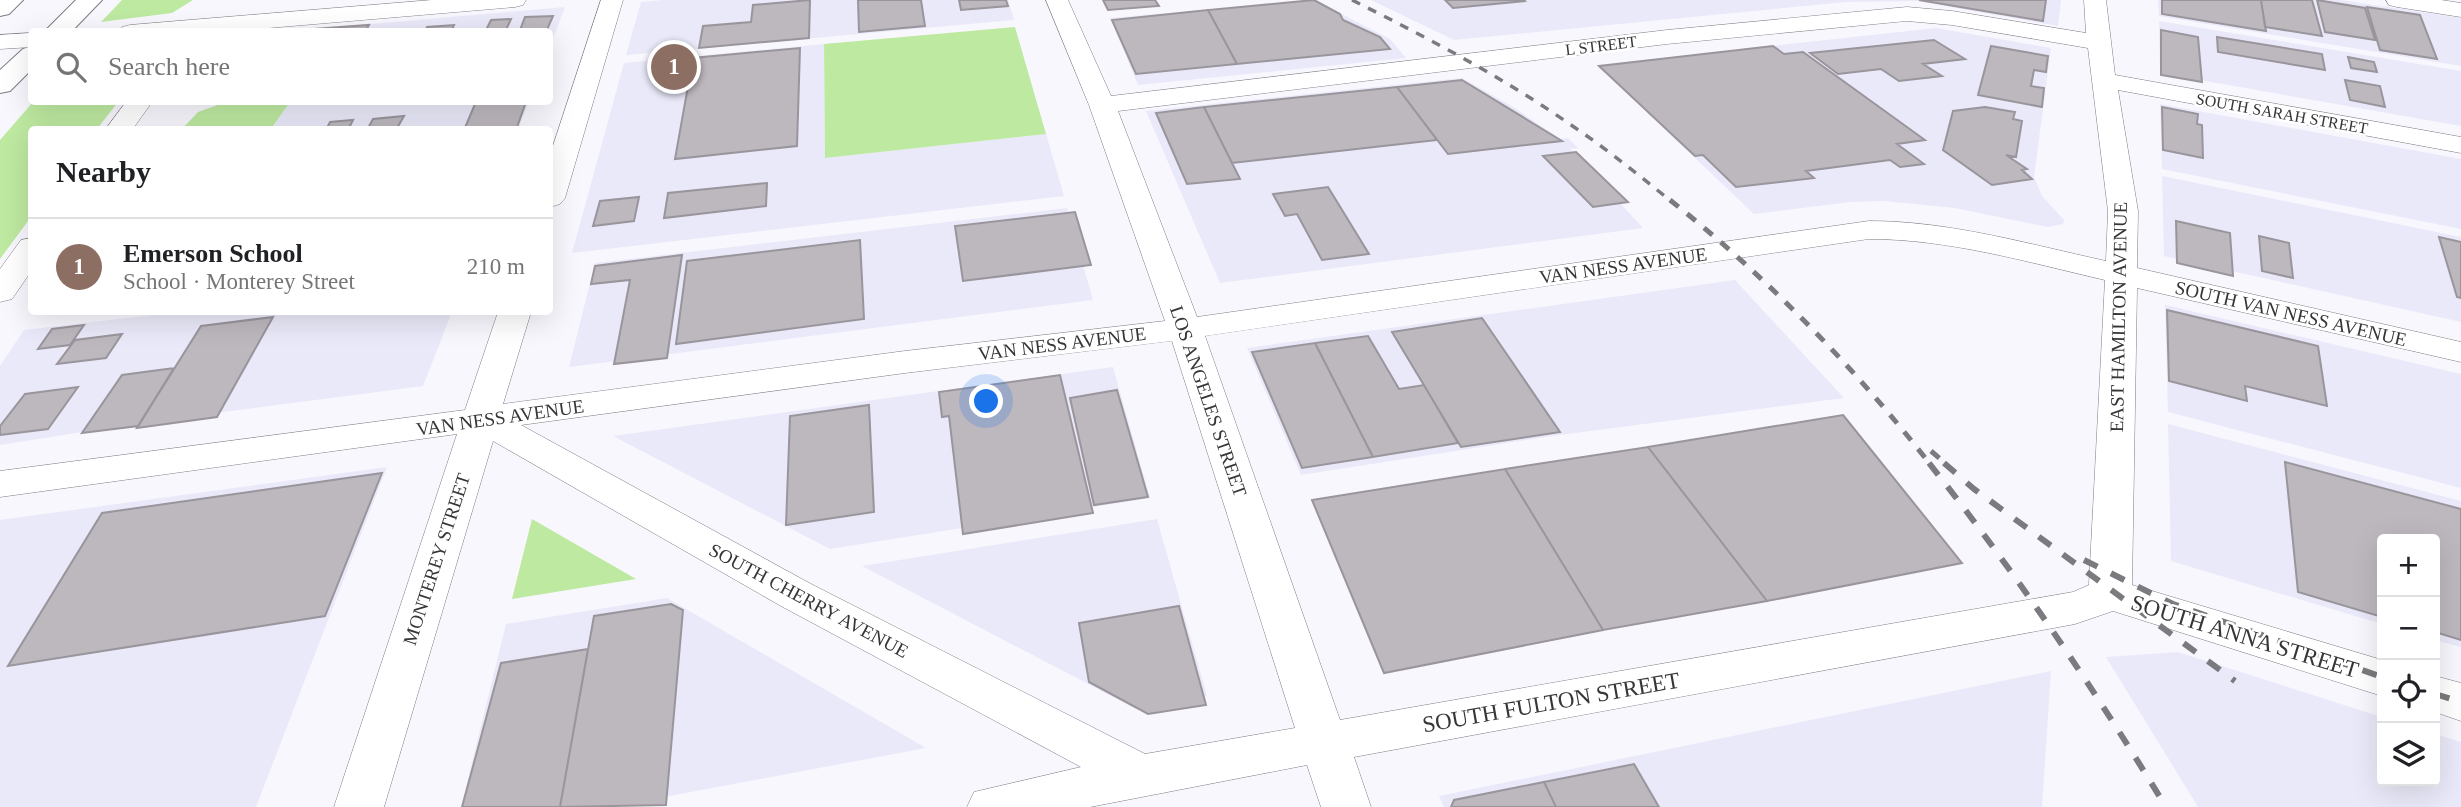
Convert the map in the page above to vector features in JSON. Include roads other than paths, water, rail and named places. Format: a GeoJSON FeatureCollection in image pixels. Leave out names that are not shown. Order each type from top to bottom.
{"type":"FeatureCollection","features":[{"type":"Feature","properties":{"kind":"highway"},"geometry":{"type":"LineString","coordinates":[[0,9],[11,0]]}},
{"type":"Feature","properties":{"kind":"highway"},"geometry":{"type":"LineString","coordinates":[[60,28],[85,5]]}},
{"type":"Feature","properties":{"kind":"highway"},"geometry":{"type":"LineString","coordinates":[[0,101],[16,69]]}},
{"type":"Feature","properties":{"kind":"street"},"geometry":{"type":"LineString","coordinates":[[214,0],[214,6],[218,10],[228,14],[276,19]]}},
{"type":"Feature","properties":{"kind":"street"},"geometry":{"type":"LineString","coordinates":[[194,28],[214,0]]}},
{"type":"Feature","properties":{"kind":"street"},"geometry":{"type":"LineString","coordinates":[[201,28],[276,19],[515,0]]}},
{"type":"Feature","properties":{"kind":"street"},"geometry":{"type":"LineString","coordinates":[[553,176],[556,154],[612,0]]}},
{"type":"Feature","properties":{"kind":"street","name":"LOS ANGELES STREET"},"geometry":{"type":"LineString","coordinates":[[1057,0],[1102,105],[1185,328],[1346,807]]}},
{"type":"Feature","properties":{"kind":"street","name":"EAST HAMILTON AVENUE"},"geometry":{"type":"LineString","coordinates":[[2095,0],[2103,80],[2123,211],[2113,575],[2109,594]]}},
{"type":"Feature","properties":{"kind":"street"},"geometry":{"type":"LineString","coordinates":[[2397,0],[2461,10]]}},
{"type":"Feature","properties":{"kind":"street","name":"L STREET"},"geometry":{"type":"LineString","coordinates":[[1102,105],[1667,37],[1907,14],[1952,18],[2100,43]]}},
{"type":"Feature","properties":{"kind":"street"},"geometry":{"type":"LineString","coordinates":[[0,42],[28,40]]}},
{"type":"Feature","properties":{"kind":"street","name":"SOUTH SARAH STREET"},"geometry":{"type":"LineString","coordinates":[[2103,80],[2461,145]]}},
{"type":"Feature","properties":{"kind":"street"},"geometry":{"type":"LineString","coordinates":[[121,126],[137,105]]}},
{"type":"Feature","properties":{"kind":"street","name":"VAN NESS AVENUE"},"geometry":{"type":"LineString","coordinates":[[0,484],[905,362],[1185,328],[1869,230],[1905,230],[1942,235],[2121,273]]}},
{"type":"Feature","properties":{"kind":"street"},"geometry":{"type":"LineString","coordinates":[[0,292],[28,253]]}},
{"type":"Feature","properties":{"kind":"street","name":"SOUTH VAN NESS AVENUE"},"geometry":{"type":"LineString","coordinates":[[2121,273],[2461,352]]}},
{"type":"Feature","properties":{"kind":"street","name":"MONTEREY STREET"},"geometry":{"type":"LineString","coordinates":[[359,807],[513,315]]}},
{"type":"Feature","properties":{"kind":"street","name":"SOUTH CHERRY AVENUE"},"geometry":{"type":"LineString","coordinates":[[481,419],[796,595],[1141,775]]}},
{"type":"Feature","properties":{"kind":"street","name":"SOUTH ANNA STREET"},"geometry":{"type":"LineString","coordinates":[[2109,594],[2377,676]]}},
{"type":"Feature","properties":{"kind":"street","name":"SOUTH FULTON STREET"},"geometry":{"type":"LineString","coordinates":[[992,807],[1141,775],[2075,608],[2109,594]]}},
{"type":"Feature","properties":{"kind":"street"},"geometry":{"type":"LineString","coordinates":[[2440,696],[2461,702]]}},
{"type":"Feature","properties":{"kind":"railway"},"geometry":{"type":"LineString","coordinates":[[1352,0],[1493,75],[1547,109],[1599,145],[1672,202]]}},
{"type":"Feature","properties":{"kind":"railway"},"geometry":{"type":"LineString","coordinates":[[1670,200],[1741,260],[1808,324],[1871,393],[1930,464]]}},
{"type":"Feature","properties":{"kind":"railway"},"geometry":{"type":"LineString","coordinates":[[1931,451],[1946,464]]}},
{"type":"Feature","properties":{"kind":"railway"},"geometry":{"type":"LineString","coordinates":[[1929,463],[2053,631],[2166,807]]}},
{"type":"Feature","properties":{"kind":"railway"},"geometry":{"type":"LineString","coordinates":[[1944,463],[1974,489],[2235,681]]}},
{"type":"Feature","properties":{"kind":"railway"},"geometry":{"type":"LineString","coordinates":[[2084,560],[2173,604],[2377,675]]}},
{"type":"Feature","properties":{"kind":"railway"},"geometry":{"type":"LineString","coordinates":[[2440,696],[2461,702]]}},
{"type":"Feature","properties":{"kind":"place","name":"Emerson School"},"geometry":{"type":"Point","coordinates":[674,67]}}]}
